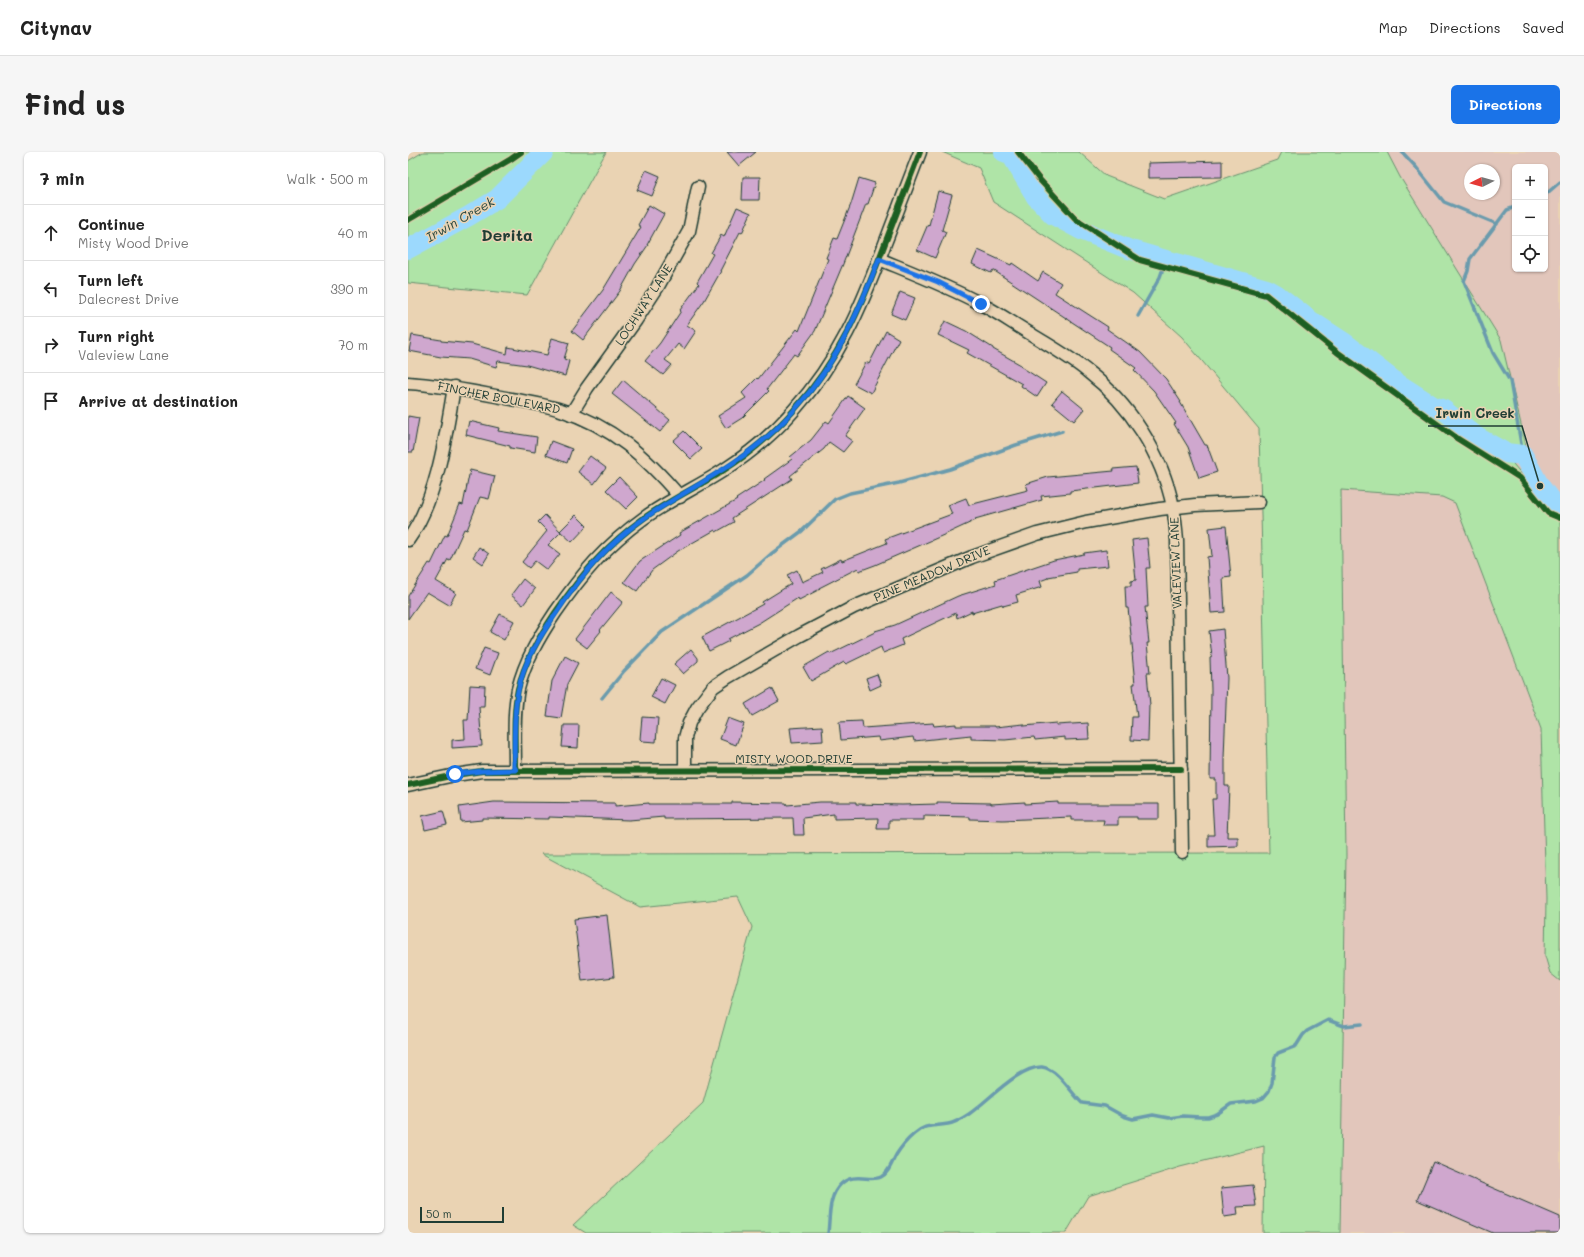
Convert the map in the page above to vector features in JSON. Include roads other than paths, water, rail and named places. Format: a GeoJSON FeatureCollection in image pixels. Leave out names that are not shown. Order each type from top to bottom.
{"type":"FeatureCollection","features":[{"type":"Feature","properties":{"kind":"street"},"geometry":{"type":"LineString","coordinates":[[516,770],[514,766],[515,708],[517,696],[522,676],[531,652],[541,635],[577,582],[616,540],[646,517],[725,469],[752,449],[784,420],[811,390],[830,365],[847,336],[862,305],[920,152]]}},
{"type":"Feature","properties":{"kind":"street","name":"LOCHWAY LANE"},"geometry":{"type":"LineString","coordinates":[[571,414],[587,388],[641,314],[686,238],[689,232],[698,187]]}},
{"type":"Feature","properties":{"kind":"street","name":"VALEVIEW LANE"},"geometry":{"type":"LineString","coordinates":[[879,259],[938,282],[981,304],[1072,359],[1098,379],[1114,394],[1140,428],[1161,469],[1173,507],[1177,540],[1182,852]]}},
{"type":"Feature","properties":{"kind":"street","name":"FINCHER BOULEVARD"},"geometry":{"type":"LineString","coordinates":[[408,383],[454,387],[549,406],[571,414],[599,426],[634,450],[662,476],[680,497]]}},
{"type":"Feature","properties":{"kind":"street"},"geometry":{"type":"LineString","coordinates":[[408,540],[424,510],[434,483],[454,387]]}},
{"type":"Feature","properties":{"kind":"street","name":"PINE MEADOW DRIVE"},"geometry":{"type":"LineString","coordinates":[[685,770],[685,738],[697,708],[707,693],[728,677],[806,632],[882,594],[997,547],[1066,526],[1173,507],[1259,502]]}},
{"type":"Feature","properties":{"kind":"street","name":"MISTY WOOD DRIVE"},"geometry":{"type":"LineString","coordinates":[[408,785],[455,774],[482,771],[516,770],[1181,769]]}},
{"type":"Feature","properties":{"kind":"waterway","name":"Irwin Creek"},"geometry":{"type":"LineString","coordinates":[[408,249],[497,199],[544,152]]}},
{"type":"Feature","properties":{"kind":"waterway","name":"Irwin Creek"},"geometry":{"type":"LineString","coordinates":[[1004,152],[1008,153],[1013,158],[1036,197],[1053,215],[1081,230],[1128,249],[1267,289],[1276,294],[1311,321],[1345,343],[1397,383],[1433,406],[1444,410],[1477,437],[1506,453],[1523,455],[1540,486],[1556,507],[1560,509]]}},
{"type":"Feature","properties":{"kind":"waterway"},"geometry":{"type":"LineString","coordinates":[[1402,152],[1444,202],[1497,224]]}},
{"type":"Feature","properties":{"kind":"waterway"},"geometry":{"type":"LineString","coordinates":[[1548,192],[1560,182]]}},
{"type":"Feature","properties":{"kind":"waterway"},"geometry":{"type":"LineString","coordinates":[[1512,208],[1507,210],[1470,259],[1468,271],[1464,281],[1493,353],[1510,381],[1523,455]]}},
{"type":"Feature","properties":{"kind":"waterway"},"geometry":{"type":"LineString","coordinates":[[1138,316],[1160,277],[1166,260]]}},
{"type":"Feature","properties":{"kind":"waterway"},"geometry":{"type":"LineString","coordinates":[[602,698],[624,671],[662,632],[747,575],[771,554],[802,531],[835,499],[850,493],[899,483],[950,469],[1016,445],[1062,431]]}},
{"type":"Feature","properties":{"kind":"waterway"},"geometry":{"type":"LineString","coordinates":[[828,1233],[832,1201],[834,1194],[841,1184],[846,1180],[856,1178],[872,1179],[881,1177],[888,1170],[902,1146],[922,1128],[953,1123],[959,1120],[977,1108],[1004,1085],[1033,1068],[1042,1067],[1053,1072],[1064,1082],[1082,1103],[1105,1106],[1123,1116],[1133,1119],[1153,1115],[1169,1118],[1183,1116],[1208,1117],[1217,1114],[1231,1104],[1256,1101],[1263,1098],[1269,1091],[1272,1083],[1275,1057],[1278,1053],[1296,1046],[1307,1031],[1328,1020],[1344,1026],[1362,1024]]}},
{"type":"Feature","properties":{"kind":"place","name":"Irwin Creek"},"geometry":{"type":"Point","coordinates":[1540,486]}},
{"type":"Feature","properties":{"kind":"district","name":"Derita"},"geometry":{"type":"Point","coordinates":[507,235]}}]}
